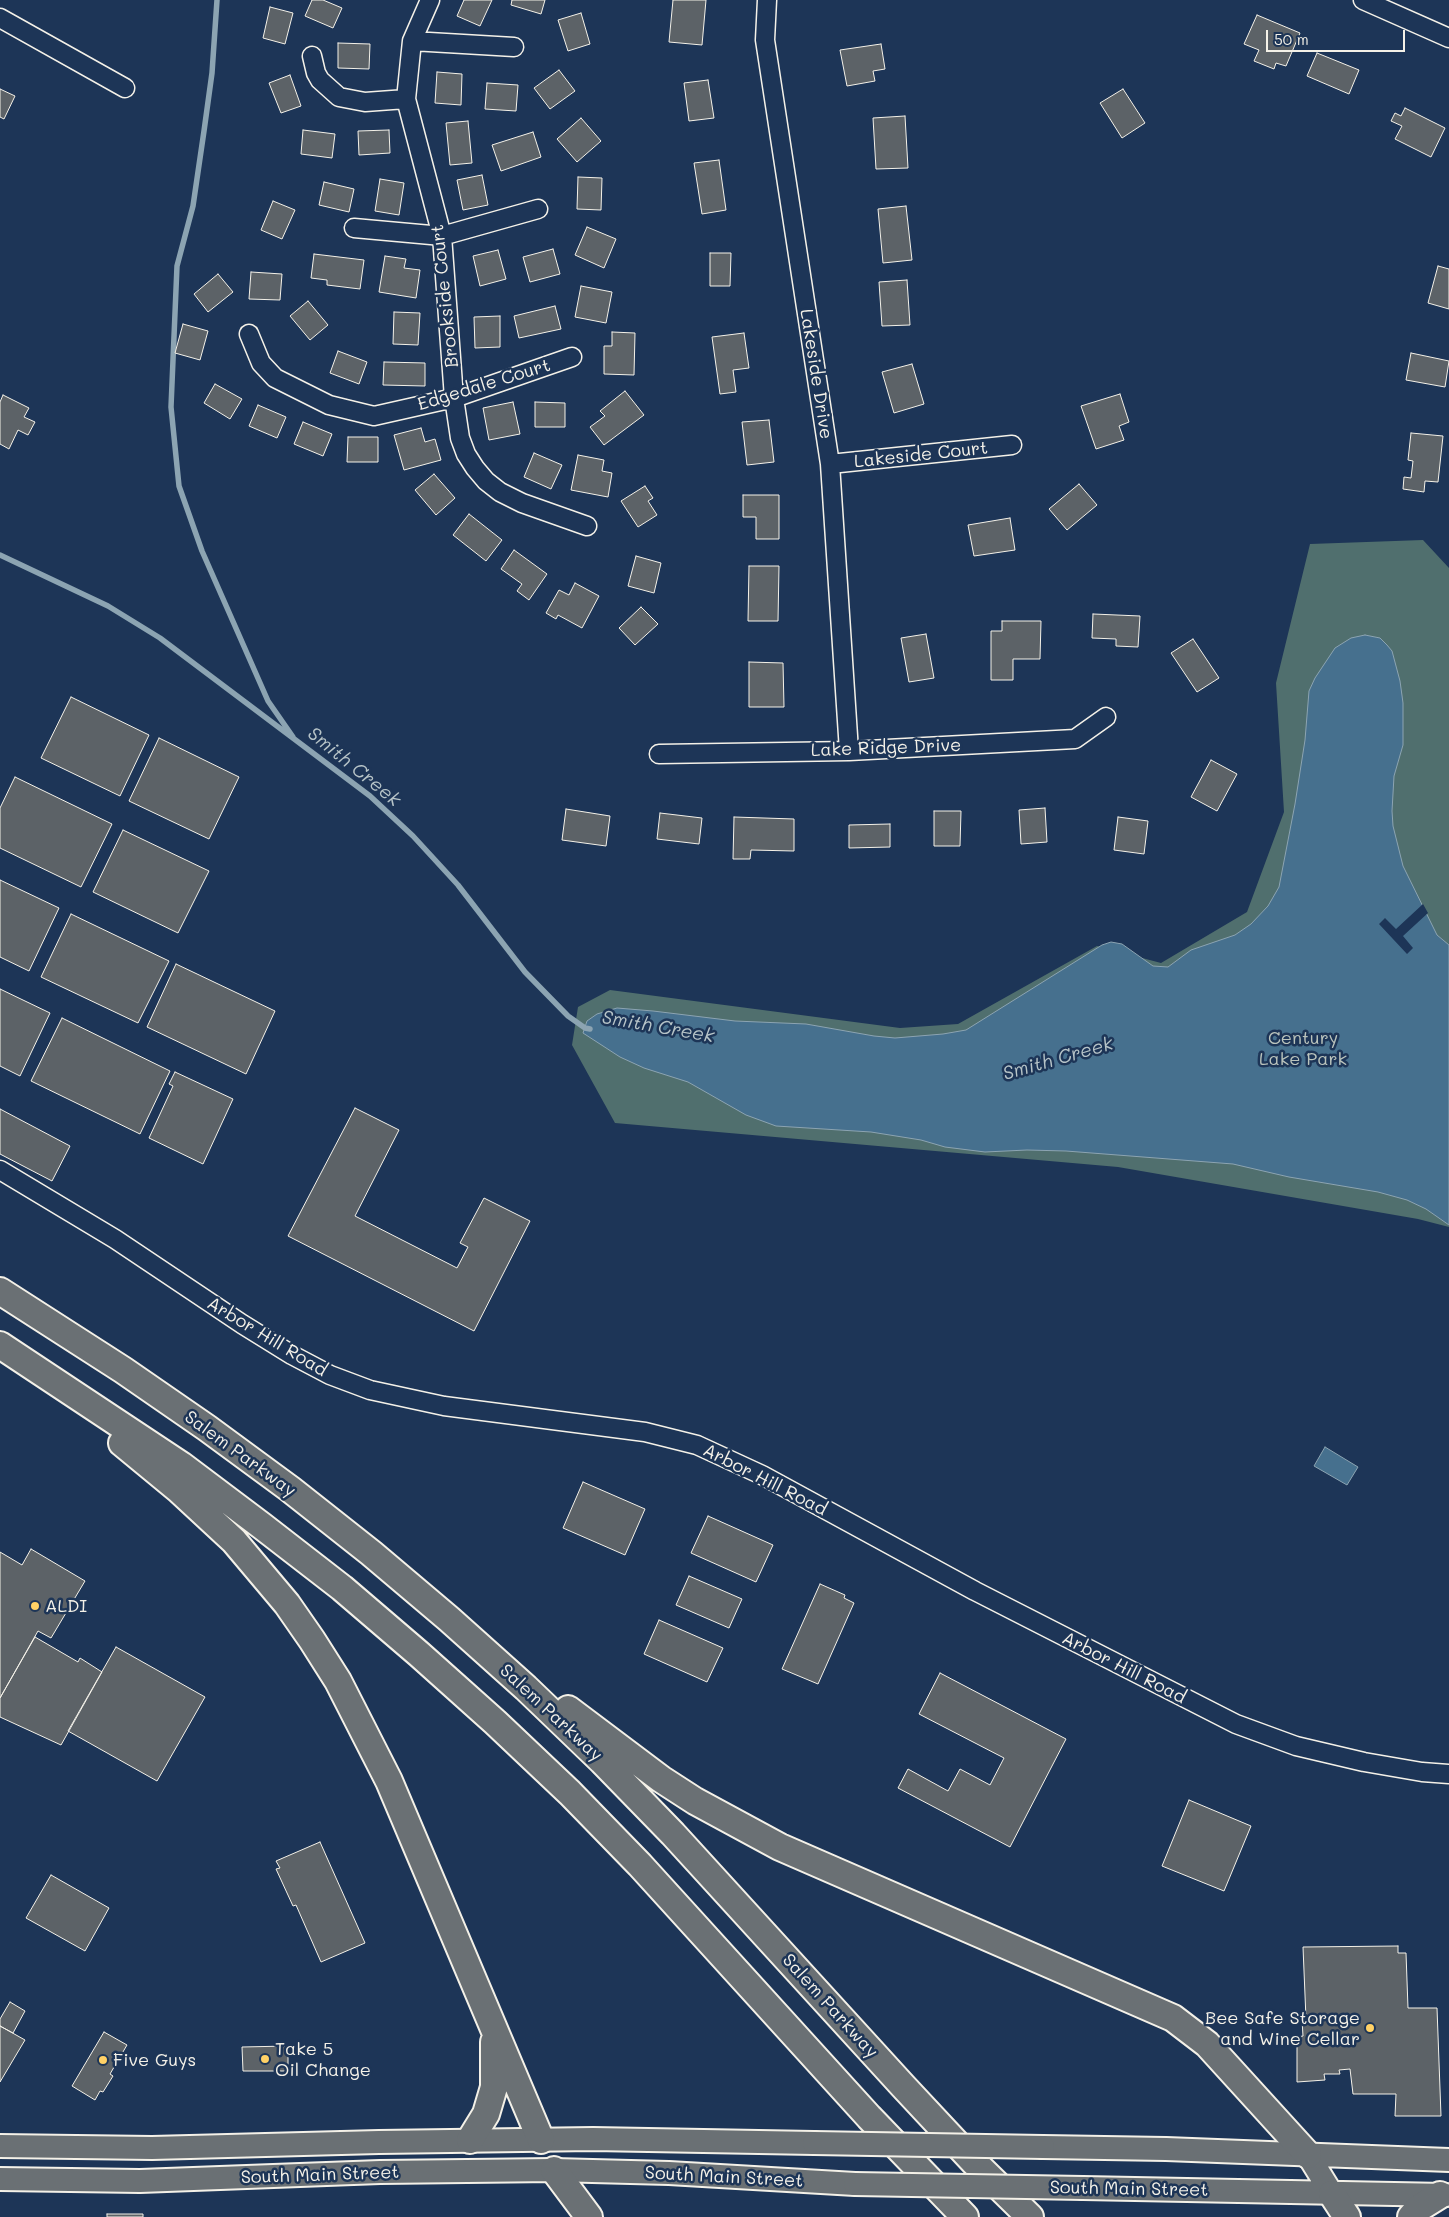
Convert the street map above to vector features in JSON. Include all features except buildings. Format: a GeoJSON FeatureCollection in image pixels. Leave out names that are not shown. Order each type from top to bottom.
{"type":"FeatureCollection","features":[{"type":"Feature","properties":{"kind":"highway","name":"Salem Parkway"},"geometry":{"type":"LineString","coordinates":[[0,1291],[123,1370],[207,1428],[363,1547],[449,1620],[547,1708],[674,1834],[909,2093],[973,2161],[1030,2217]]}},
{"type":"Feature","properties":{"kind":"highway"},"geometry":{"type":"LineString","coordinates":[[6,1348],[179,1490],[228,1534],[260,1570],[312,1640],[338,1681],[389,1781],[541,2140]]}},
{"type":"Feature","properties":{"kind":"highway"},"geometry":{"type":"LineString","coordinates":[[6,1348],[173,1460],[262,1526],[377,1618],[488,1716],[570,1793],[640,1865],[869,2117],[964,2217]]}},
{"type":"Feature","properties":{"kind":"highway"},"geometry":{"type":"LineString","coordinates":[[449,1620],[661,1779],[734,1824],[828,1869],[1173,2018],[1207,2044],[1308,2155]]}},
{"type":"Feature","properties":{"kind":"highway"},"geometry":{"type":"LineString","coordinates":[[470,2140],[486,2114],[494,2087],[493,2026]]}},
{"type":"Feature","properties":{"kind":"highway"},"geometry":{"type":"LineString","coordinates":[[554,2170],[589,2217]]}},
{"type":"Feature","properties":{"kind":"highway"},"geometry":{"type":"LineString","coordinates":[[1332,2194],[1347,2217]]}},
{"type":"Feature","properties":{"kind":"highway"},"geometry":{"type":"LineString","coordinates":[[1411,2217],[1419,2208],[1444,2195]]}},
{"type":"Feature","properties":{"kind":"main road","name":"South Main Street"},"geometry":{"type":"LineString","coordinates":[[0,2146],[152,2148],[541,2140],[1042,2147],[1449,2160]]}},
{"type":"Feature","properties":{"kind":"main road"},"geometry":{"type":"LineString","coordinates":[[541,2140],[554,2170]]}},
{"type":"Feature","properties":{"kind":"main road"},"geometry":{"type":"LineString","coordinates":[[1308,2155],[1332,2194]]}},
{"type":"Feature","properties":{"kind":"main road","name":"South Main Street"},"geometry":{"type":"LineString","coordinates":[[0,2179],[140,2181],[380,2172],[554,2170],[660,2172],[855,2184],[1444,2195]]}},
{"type":"Feature","properties":{"kind":"street","name":"Brookside Court"},"geometry":{"type":"LineString","coordinates":[[430,0],[412,41],[406,99],[442,236],[454,398],[460,438],[466,454],[486,481],[500,492],[522,503],[587,526]]}},
{"type":"Feature","properties":{"kind":"street","name":"Lakeside Drive"},"geometry":{"type":"LineString","coordinates":[[767,0],[764,40],[830,464],[849,751]]}},
{"type":"Feature","properties":{"kind":"street"},"geometry":{"type":"LineString","coordinates":[[1363,0],[1449,38]]}},
{"type":"Feature","properties":{"kind":"street"},"geometry":{"type":"LineString","coordinates":[[0,18],[126,88]]}},
{"type":"Feature","properties":{"kind":"street"},"geometry":{"type":"LineString","coordinates":[[412,41],[514,47]]}},
{"type":"Feature","properties":{"kind":"street"},"geometry":{"type":"LineString","coordinates":[[312,56],[316,73],[320,80],[339,97],[365,102],[406,99]]}},
{"type":"Feature","properties":{"kind":"street"},"geometry":{"type":"LineString","coordinates":[[354,228],[442,236],[538,209]]}},
{"type":"Feature","properties":{"kind":"street","name":"Edgedale Court"},"geometry":{"type":"LineString","coordinates":[[248,334],[261,363],[275,378],[329,405],[374,416],[454,398],[572,357]]}},
{"type":"Feature","properties":{"kind":"street","name":"Lakeside Court"},"geometry":{"type":"LineString","coordinates":[[830,464],[1012,445]]}},
{"type":"Feature","properties":{"kind":"street","name":"Lake Ridge Drive"},"geometry":{"type":"LineString","coordinates":[[659,754],[849,751],[1075,739],[1106,717]]}},
{"type":"Feature","properties":{"kind":"street","name":"Arbor Hill Road"},"geometry":{"type":"LineString","coordinates":[[0,1170],[114,1239],[242,1324],[292,1355],[330,1375],[370,1390],[444,1406],[645,1432],[697,1445],[762,1475],[976,1592],[1208,1711],[1247,1729],[1296,1746],[1364,1762],[1422,1772],[1449,1774]]}},
{"type":"Feature","properties":{"kind":"green space","name":"Century Lake Park"},"geometry":{"type":"Polygon","coordinates":[[[1423,540],[1449,568],[1449,1227],[1418,1219],[1118,1167],[615,1123],[572,1045],[578,1007],[610,990],[900,1028],[958,1024],[1097,946],[1161,963],[1247,912],[1284,812],[1276,683],[1310,544],[1423,540]]]}},
{"type":"Feature","properties":{"kind":"water","name":"Century Lake Park"},"geometry":{"type":"Polygon","coordinates":[[[1365,635],[1380,638],[1392,651],[1400,681],[1403,703],[1403,745],[1394,776],[1392,811],[1393,826],[1403,866],[1437,935],[1449,945],[1449,1225],[1426,1209],[1407,1200],[1378,1192],[1289,1177],[1233,1164],[1066,1151],[985,1152],[945,1147],[921,1140],[871,1132],[776,1126],[746,1115],[688,1082],[644,1068],[620,1057],[583,1033],[587,1021],[597,1014],[617,1008],[735,1021],[806,1024],[895,1038],[943,1034],[966,1030],[1102,945],[1111,942],[1122,944],[1153,966],[1168,967],[1191,950],[1235,935],[1251,924],[1268,906],[1279,887],[1305,740],[1309,691],[1315,678],[1335,648],[1351,638],[1365,635]]]}},
{"type":"Feature","properties":{"kind":"water"},"geometry":{"type":"Polygon","coordinates":[[[1325,1447],[1358,1467],[1347,1485],[1314,1466],[1325,1447]]]}},
{"type":"Feature","properties":{"kind":"pier"},"geometry":{"type":"Polygon","coordinates":[[[1423,904],[1428,913],[1403,936],[1413,948],[1407,954],[1379,924],[1385,918],[1396,929],[1423,904]]]}},
{"type":"Feature","properties":{"kind":"waterway"},"geometry":{"type":"LineString","coordinates":[[217,0],[212,73],[193,206],[177,266],[171,407],[179,486],[202,551],[268,701],[293,737]]}},
{"type":"Feature","properties":{"kind":"waterway","name":"Smith Creek"},"geometry":{"type":"LineString","coordinates":[[0,555],[108,606],[160,638],[370,796],[413,836],[458,885],[525,972],[568,1016],[585,1028],[590,1029]]}},
{"type":"Feature","properties":{"kind":"place","name":"ALDI"},"geometry":{"type":"Point","coordinates":[35,1606]}},
{"type":"Feature","properties":{"kind":"place","name":"Bee Safe Storage and Wine Cellar"},"geometry":{"type":"Point","coordinates":[1370,2028]}},
{"type":"Feature","properties":{"kind":"place","name":"Take 5 Oil Change"},"geometry":{"type":"Point","coordinates":[265,2059]}},
{"type":"Feature","properties":{"kind":"place","name":"Five Guys"},"geometry":{"type":"Point","coordinates":[103,2060]}}]}
